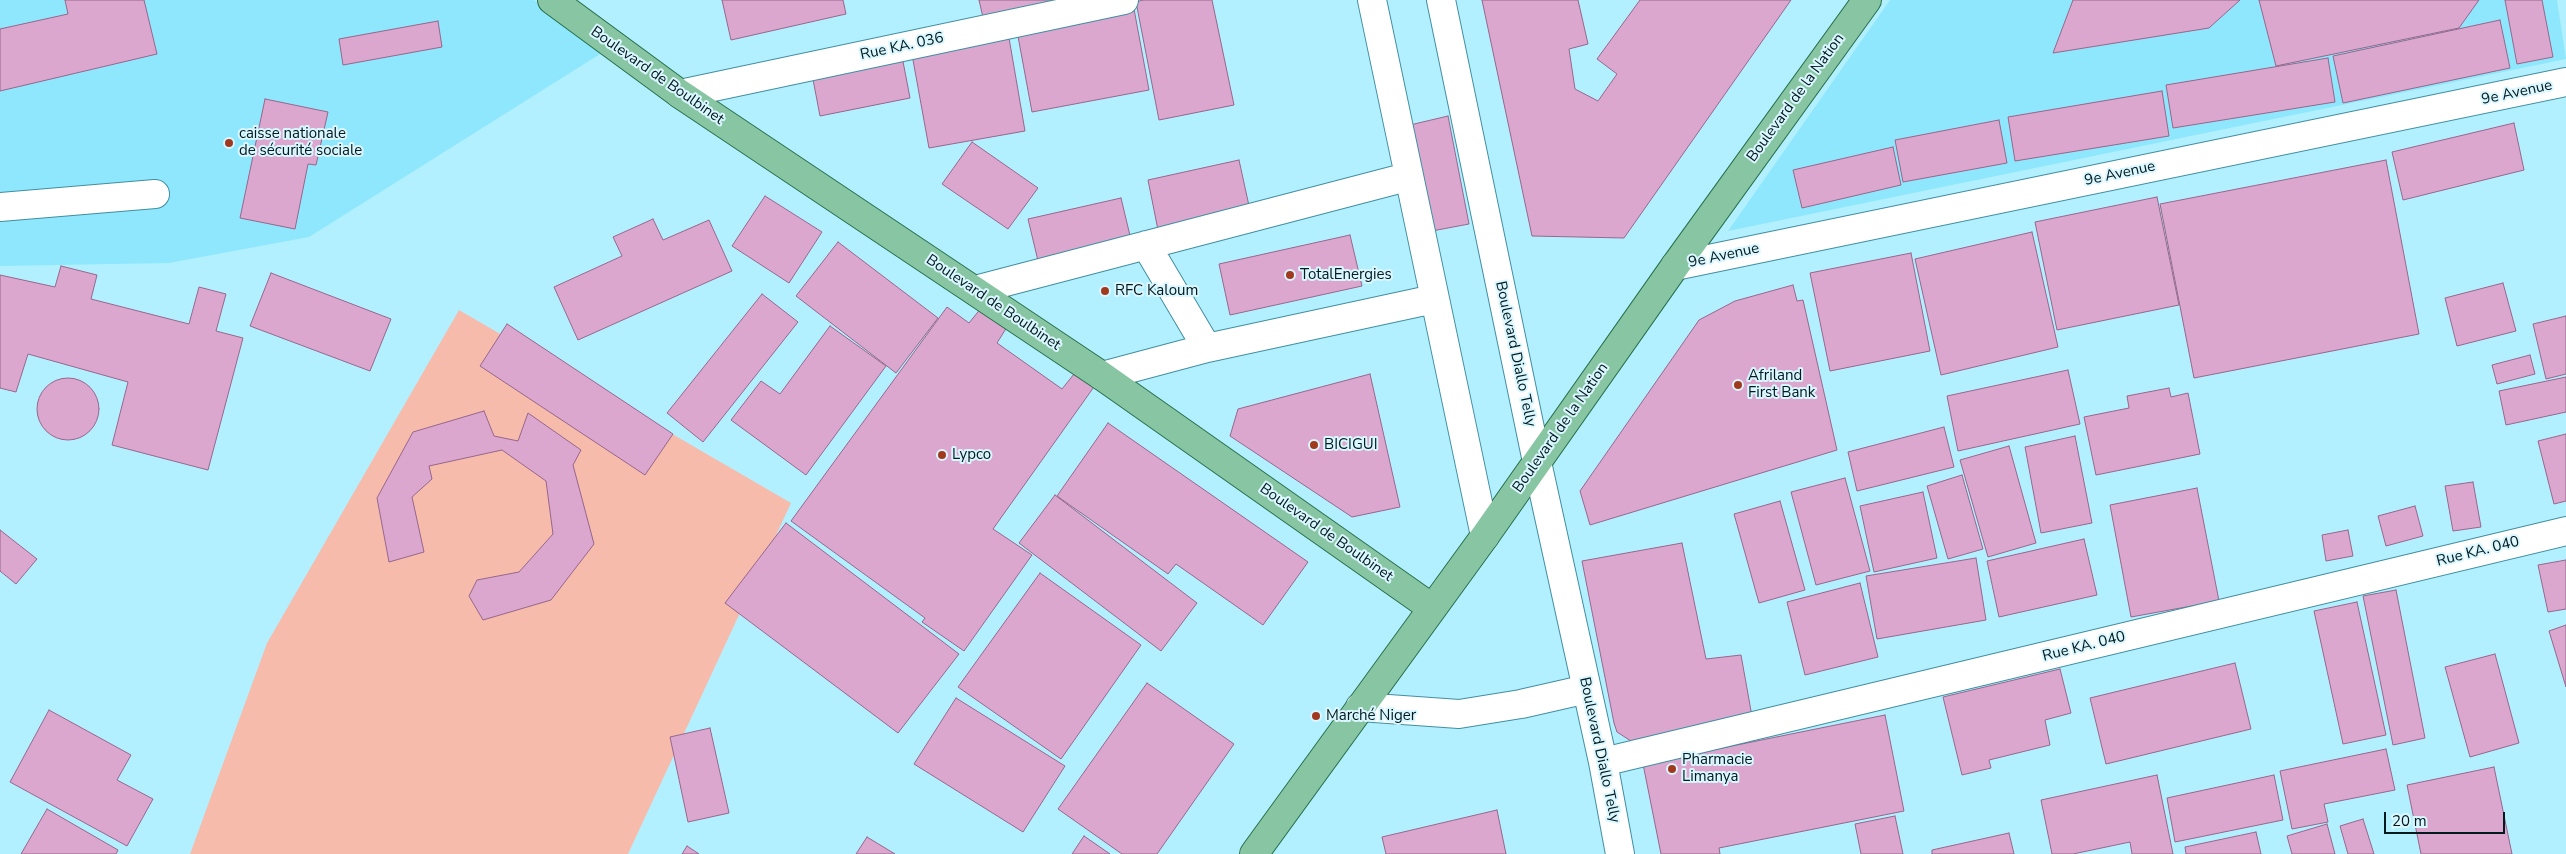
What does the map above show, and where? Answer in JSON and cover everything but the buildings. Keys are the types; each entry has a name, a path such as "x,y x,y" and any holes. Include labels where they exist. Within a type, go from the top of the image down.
{"main road":[{"name":"Boulevard de Boulbinet","path":"552,0 680,94 1102,376 1432,608"},
{"name":"Boulevard de la Nation","path":"1254,854 1485,536 1675,266 1867,0"}],"street":[{"name":"Rue KA. 036","path":"680,94 1124,0"},
{"path":"1372,0 1407,177 1485,536"},
{"name":"Boulevard Diallo Telly","path":"1441,0 1537,462 1603,762 1620,854"},
{"name":"9e Avenue","path":"1675,266 2566,82"},
{"path":"975,290 1407,177"},
{"path":"0,206 155,194"},
{"path":"1146,245 1207,348"},
{"path":"1102,376 1207,348 1434,299"},
{"name":"Rue KA. 040","path":"1603,762 2566,531"},
{"path":"1360,707 1459,714 1521,704 1587,689"}],"shaded area":[{"name":"caisse nationale de sécurité sociale","path":"0,0 534,0 608,49 309,237 169,263 0,266"},
{"path":"1890,0 2557,0 2566,59 1728,231"},
{"path":"459,310 791,503 628,854 190,854 267,643"}],"place":[{"name":"caisse nationale de sécurité sociale","path":"229,143"},
{"name":"TotalEnergies","path":"1290,275"},
{"name":"RFC Kaloum","path":"1105,291"},
{"name":"Afriland First Bank","path":"1738,385"},
{"name":"BICIGUI","path":"1314,445"},
{"name":"Lypco","path":"942,455"},
{"name":"Marché Niger","path":"1316,716"},
{"name":"Pharmacie Limanya","path":"1672,769"}]}
